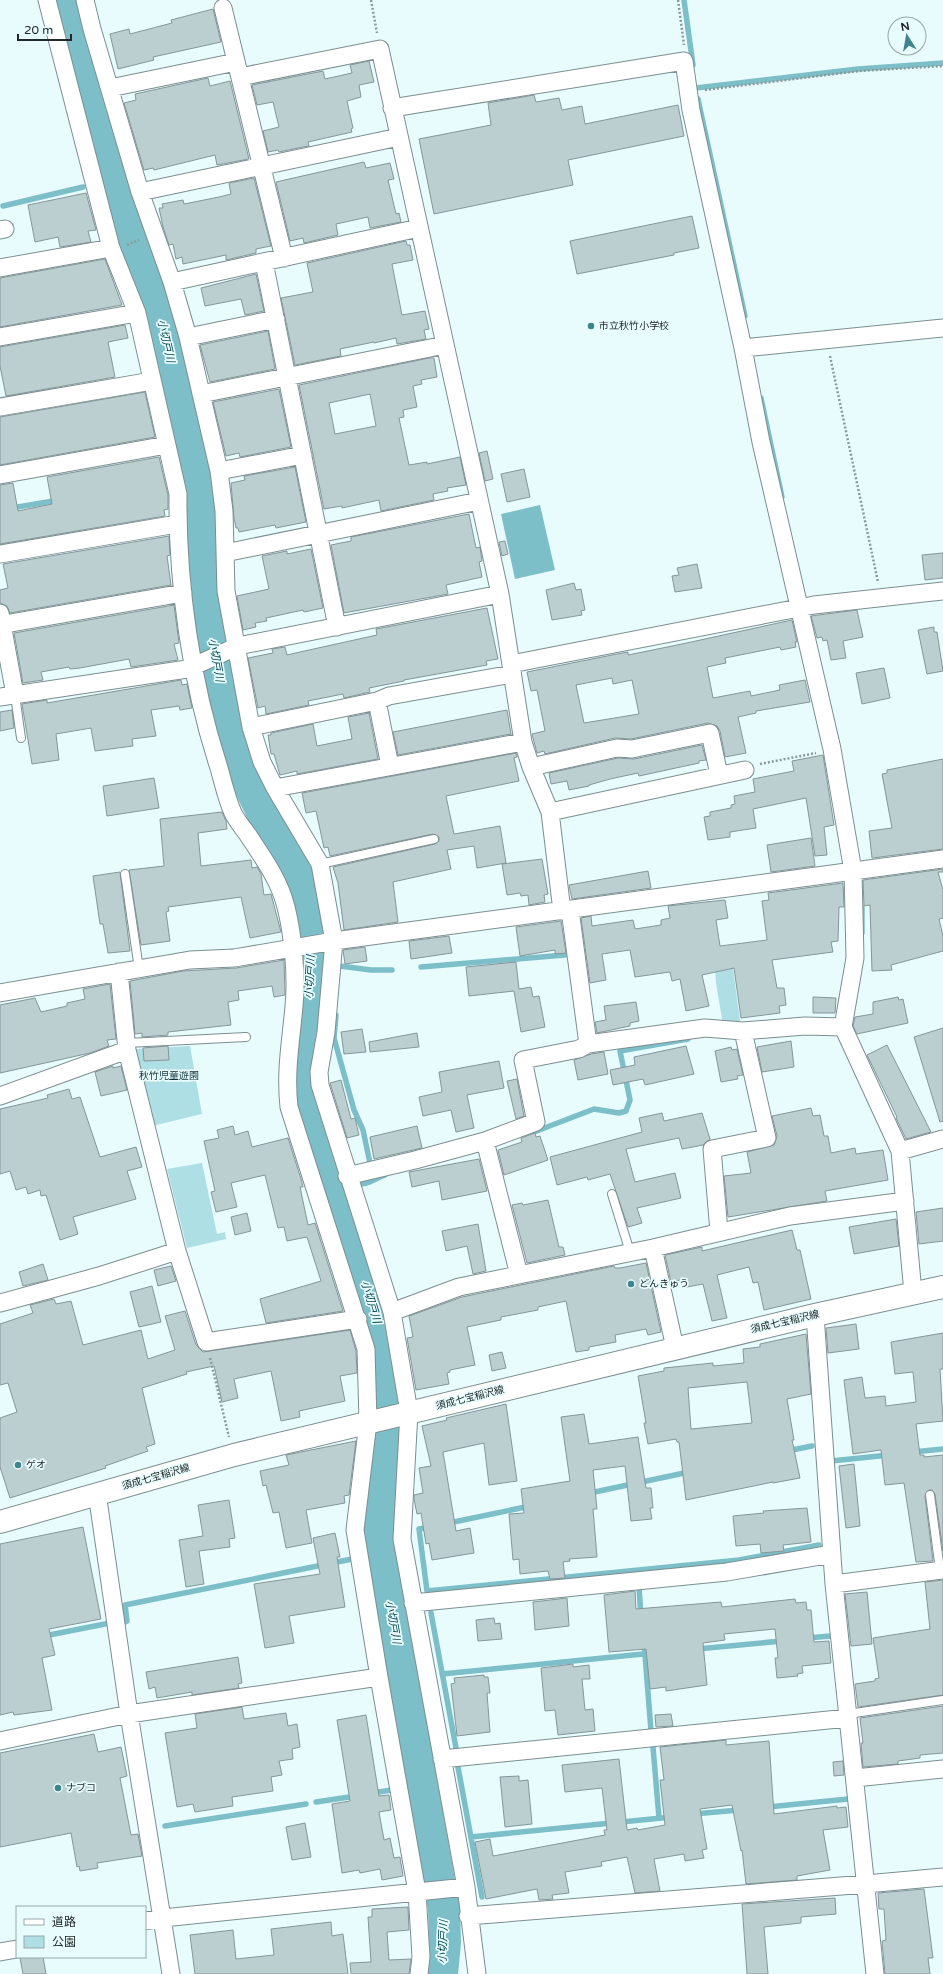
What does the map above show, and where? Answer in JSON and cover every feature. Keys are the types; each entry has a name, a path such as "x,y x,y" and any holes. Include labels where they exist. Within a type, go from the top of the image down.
{"main road":[{"name":"須成七宝稲沢線","path":"0,1522 234,1455 370,1421 815,1315 943,1287"}],"street":[{"path":"47,0 116,248 137,313 178,494 178,524 183,593 207,728 233,813 273,872 281,889 287,909 294,948 294,1004 287,1062 289,1107 358,1319 366,1349 370,1421 355,1530 379,1677 419,1892 421,1956 419,1974"},
{"path":"85,0 92,29 140,192 172,282 188,337 219,471 224,511 226,591 234,648 251,727 262,762 275,788 320,864 331,941 326,1032 319,1072 320,1085 392,1312 404,1413 402,1539 442,1759 477,1974"},
{"path":"223,8 284,258"},
{"path":"110,88 380,49 500,594 523,742 531,767 550,812 588,1044"},
{"path":"392,108 684,61 689,92 743,348 761,442 832,749 853,871 855,958 843,1027 900,1151 913,1293"},
{"path":"140,192 399,137"},
{"path":"172,282 419,228"},
{"path":"0,268 116,248"},
{"path":"264,262 337,626"},
{"path":"0,337 137,313"},
{"path":"188,337 276,319"},
{"path":"743,348 943,328"},
{"path":"201,394 445,345"},
{"path":"0,407 152,381"},
{"path":"0,475 167,445"},
{"path":"219,471 303,455"},
{"path":"225,553 479,501"},
{"path":"0,554 178,524"},
{"path":"251,727 377,701 389,696 511,669 799,608 943,591"},
{"path":"183,593 1,621 7,696 196,666 234,648 500,594"},
{"path":"377,701 390,766"},
{"path":"531,767 617,748 632,749 710,733 719,776"},
{"path":"275,788 523,742"},
{"path":"550,812 745,770"},
{"path":"0,992 190,960 234,958 331,941 943,859"},
{"path":"119,972 127,1046 177,1251 206,1342 358,1319"},
{"path":"348,1176 416,1160 485,1141 536,1122 523,1060 579,1049 588,1044 705,1028 743,1031 805,1026 843,1027"},
{"path":"720,1232 712,1149 767,1138 743,1031"},
{"path":"0,1096 127,1046"},
{"path":"900,1151 943,1139"},
{"path":"485,1141 518,1275"},
{"path":"392,1312 459,1287 653,1248 790,1216 905,1201"},
{"path":"653,1248 675,1348"},
{"path":"0,1303 99,1276 177,1251"},
{"path":"815,1315 834,1584 875,1974"},
{"path":"97,1493 129,1714 171,1974"},
{"path":"413,1603 727,1572 832,1554"},
{"path":"834,1584 942,1570"},
{"path":"0,1741 129,1714 379,1677"},
{"path":"442,1759 848,1716"},
{"path":"855,1778 943,1769"},
{"path":"468,1916 866,1884 943,1876"},
{"path":"146,1921 462,1888"},
{"path":"0,1952 16,1949"}],"lane":[{"path":"7,696 21,738"},
{"path":"320,864 434,839"},
{"path":"125,874 139,969"},
{"path":"127,1046 246,1037"},
{"path":"612,1194 630,1252"},
{"path":"930,1495 942,1570"},
{"path":"848,1716 943,1700"}],"path":[{"path":"371,0 380,49"},
{"path":"678,0 686,58 684,61"},
{"path":"689,92 859,71 943,66"},
{"path":"116,248 142,239"},
{"path":"826,340 881,598"},
{"path":"745,770 752,766 832,749"},
{"path":"206,1342 234,1455"}],"green space":[{"path":"730,947 741,1028 723,1025 716,983 714,951"},
{"name":"秋竹児童遊園","path":"190,1046 202,1114 152,1126 136,1049"},
{"path":"202,1163 217,1234 225,1232 226,1239 187,1248 167,1169"}],"shaded area":[{"path":"540,505 555,570 515,579 501,514"}],"building":[{"path":"213,9 221,42 153,57 154,60 118,69 110,34 129,29 130,34 172,23 171,20"},
{"path":"369,61 374,82 359,85 361,97 347,101 353,128 351,129 352,132 308,142 309,146 279,152 278,150 268,152 263,131 279,127 273,102 257,105 252,85 323,71 325,79 352,73 350,65"},
{"path":"208,78 210,86 230,81 249,159 217,165 215,155 154,170 153,168 144,170 124,103 136,100 135,94"},
{"path":"534,95 536,102 559,98 562,110 582,106 585,124 678,105 684,136 568,160 573,185 434,214 419,139 491,125 488,103"},
{"path":"364,162 366,168 390,163 394,179 388,180 396,214 399,213 401,222 370,228 368,217 336,224 338,235 304,243 303,238 290,241 276,182"},
{"path":"254,178 271,246 256,249 256,253 226,260 226,255 183,264 182,257 176,259 173,244 169,245 163,227 159,208 163,208 162,204 183,200 184,204 231,194 229,183"},
{"path":"86,193 96,230 88,231 91,242 60,247 58,237 35,242 28,205"},
{"path":"692,216 699,248 674,253 674,255 577,274 570,241"},
{"path":"406,241 407,245 410,245 413,260 392,264 402,315 425,311 429,329 424,330 426,339 397,344 396,338 374,342 340,349 341,356 295,365 281,298 313,292 307,263"},
{"path":"105,259 122,305 0,327 0,278"},
{"path":"256,274 264,311 245,315 241,299 205,306 201,288"},
{"path":"125,325 128,338 108,342 115,377 6,396 0,366 0,347"},
{"path":"268,331 275,369 210,382 200,345"},
{"path":"434,358 437,377 421,380 422,384 413,386 417,407 403,410 404,417 399,418 409,465 427,462 427,464 460,457 466,485 447,488 448,491 433,494 434,500 381,511 379,500 342,508 342,506 324,509 299,385","holes":["370,394 376,426 335,434 329,403"]},
{"path":"279,389 291,447 240,457 239,453 226,456 213,402"},
{"path":"145,392 155,437 0,465 0,417"},
{"path":"487,451 493,479 485,481 479,453"},
{"path":"159,457 168,495 168,509 164,510 165,516 0,544 0,485 13,483 18,511 52,504 47,477"},
{"path":"295,467 306,522 276,528 275,525 239,532 238,528 236,528 234,518 231,483 245,480 244,476"},
{"path":"524,469 530,497 507,502 501,474"},
{"path":"469,514 476,548 480,547 482,561 479,562 482,577 446,585 448,594 344,613 331,545 351,541 351,537"},
{"path":"169,536 170,555 167,556 171,585 10,613 7,606 0,603 0,590 8,588 3,564"},
{"path":"505,541 508,554 502,556 499,542"},
{"path":"311,549 323,608 304,612 303,610 266,618 267,621 255,623 256,627 243,630 237,596 269,589 262,556 287,551 287,554"},
{"path":"943,553 943,578 925,580 922,555"},
{"path":"697,564 702,588 675,592 672,576 679,575 677,568"},
{"path":"574,583 576,590 581,589 585,610 581,611 582,615 552,620 546,590"},
{"path":"174,605 179,643 174,644 178,660 131,667 129,659 80,668 70,669 69,667 41,672 43,680 23,683 14,633"},
{"path":"487,608 498,659 486,661 487,665 369,688 370,692 344,698 343,694 308,701 309,705 266,714 265,706 258,708 248,658 273,653 272,649 285,647 287,655 377,635 376,629"},
{"path":"857,610 863,637 843,641 846,658 831,660 827,640 823,641 822,637 817,638 811,616"},
{"path":"792,620 797,642 795,642 796,647 781,650 780,647 725,658 726,663 707,667 713,698 750,691 751,696 780,690 779,685 805,680 810,702 756,711 756,713 738,717 746,753 725,757 720,731 717,726 708,723 631,739 615,738 545,754 544,751 537,753 532,734 545,731 537,690 531,691 527,672 628,652 628,655","holes":["612,678 613,684 632,680 639,714 584,723 576,685"]},
{"path":"934,627 934,632 937,632 943,671 927,674 918,630"},
{"path":"884,668 890,698 862,704 856,673"},
{"path":"181,680 182,685 187,684 192,708 180,710 179,706 151,710 156,736 132,739 133,746 95,751 91,728 56,734 59,760 32,764 22,704 47,700 47,703"},
{"path":"12,710 14,728 0,731 0,712"},
{"path":"507,710 511,734 398,755 393,732"},
{"path":"369,713 378,759 297,774 297,771 280,775 274,754 271,754 268,735 271,735 271,733 313,724 317,746 352,739 348,717"},
{"path":"702,745 706,760 699,761 699,763 639,776 638,773 569,790 567,781 551,784 549,773 618,758 634,759"},
{"path":"516,753 517,757 514,758 519,781 446,796 454,834 500,826 506,863 477,868 474,846 447,850 451,869 393,882 398,922 344,930 338,883 333,867 435,844 439,841 439,837 433,834 330,856 328,847 324,848 316,811 306,813 302,793"},
{"path":"823,755 834,825 824,827 827,855 815,856 806,798 753,809 756,828 730,832 730,837 708,840 704,817 710,816 710,812 731,808 731,805 735,804 734,796 755,792 753,779 794,771 792,761"},
{"path":"943,759 943,849 872,858 869,831 892,828 882,774 887,773 887,770"},
{"path":"154,778 159,808 107,816 103,786"},
{"path":"222,812 226,821 227,829 198,833 201,866 251,860 252,868 257,867 261,874 264,895 271,894 281,932 250,938 241,897 168,907 169,911 166,912 170,941 141,945 129,870 164,866 160,819"},
{"path":"811,838 815,866 771,872 767,845"},
{"path":"542,859 548,894 544,895 545,902 529,905 528,895 521,896 520,893 507,895 502,864"},
{"path":"943,869 943,872 938,872 943,890 943,918 939,919 943,936 943,951 891,965 892,970 872,971 870,905 864,906 863,880"},
{"path":"648,871 651,888 572,899 569,885"},
{"path":"120,872 130,951 108,953 103,924 100,924 93,876"},
{"path":"843,883 844,907 839,907 838,941 831,942 833,952 772,960 777,988 784,988 786,1005 779,1006 780,1013 741,1018 734,968 702,975 709,1006 686,1011 680,979 672,981 670,972 635,977 630,950 602,954 606,980 590,983 581,918 591,916 592,926 633,920 635,929 661,925 661,920 670,918 668,906 725,900 728,918 716,920 720,946 767,940 762,901 769,900 768,893"},
{"path":"561,921 566,953 555,954 555,950 520,956 516,927"},
{"path":"449,936 452,953 411,959 409,941"},
{"path":"365,947 367,961 345,964 343,950"},
{"path":"284,960 285,995 274,997 272,986 238,991 239,1000 228,1002 231,1025 168,1032 168,1035 142,1037 142,1033 135,1034 130,981 183,971 236,968"},
{"path":"516,962 519,989 531,987 533,997 539,996 545,1027 521,1032 514,991 469,996 466,967"},
{"path":"110,984 116,1039 107,1040 109,1046 90,1053 0,1073 0,1005 35,998 41,1012 67,1006 67,1003 85,999 83,989"},
{"path":"813,997 836,998 835,1013 813,1013"},
{"path":"898,997 899,1000 903,999 908,1023 857,1034 853,1026 855,1017 873,1014 873,1002"},
{"path":"636,1002 639,1021 630,1023 630,1026 597,1033 595,1022 606,1020 604,1006"},
{"path":"943,1028 943,1121 940,1122 914,1037"},
{"path":"362,1029 366,1052 344,1054 341,1032"},
{"path":"417,1033 419,1047 370,1052 369,1042"},
{"path":"791,1041 794,1067 762,1072 757,1047"},
{"path":"887,1045 931,1132 906,1139 867,1055"},
{"path":"168,1046 169,1060 144,1061 143,1048"},
{"path":"686,1046 694,1074 645,1085 643,1079 613,1085 610,1070 635,1065 634,1057"},
{"path":"731,1047 732,1050 737,1049 743,1075 737,1076 738,1079 721,1082 715,1051"},
{"path":"604,1052 608,1074 578,1080 574,1060 591,1054"},
{"path":"499,1061 504,1088 467,1095 474,1128 456,1132 451,1110 423,1116 419,1097 442,1092 439,1072"},
{"path":"113,1066 113,1068 121,1066 127,1090 101,1096 95,1072"},
{"path":"517,1079 524,1116 516,1119 507,1081"},
{"path":"341,1080 351,1119 355,1118 359,1135 347,1138 330,1083"},
{"path":"69,1089 72,1099 80,1097 100,1157 136,1147 142,1167 127,1171 136,1199 73,1217 78,1234 60,1240 46,1195 41,1196 40,1190 28,1194 26,1187 16,1190 10,1171 0,1174 0,1109 48,1098 47,1095"},
{"path":"811,1108 813,1116 820,1115 824,1136 828,1136 831,1153 855,1148 856,1154 883,1150 888,1180 825,1191 827,1201 728,1217 724,1176 751,1173 747,1152 774,1145 777,1136 772,1116"},
{"path":"662,1113 664,1121 702,1113 710,1139 703,1145 682,1149 679,1138 626,1149 635,1182 675,1173 681,1198 637,1208 642,1223 628,1227 610,1174 588,1180 587,1177 557,1185 550,1157 642,1132 639,1118"},
{"path":"233,1126 235,1135 248,1131 252,1147 288,1138 303,1187 300,1187 308,1225 315,1223 343,1311 266,1323 260,1299 321,1281 307,1237 287,1241 284,1227 278,1228 265,1175 231,1183 237,1207 216,1212 211,1192 215,1191 204,1141 219,1138 217,1130"},
{"path":"417,1126 422,1148 374,1159 370,1137"},
{"path":"535,1133 536,1137 540,1136 548,1160 504,1175 498,1150 522,1142 521,1138"},
{"path":"479,1159 487,1191 442,1200 439,1181 412,1187 409,1172"},
{"path":"548,1200 559,1247 563,1247 565,1255 527,1263 512,1205 522,1203 523,1205"},
{"path":"943,1208 943,1241 919,1244 916,1212"},
{"path":"247,1213 251,1231 235,1235 231,1217"},
{"path":"896,1219 899,1246 854,1254 849,1227"},
{"path":"478,1224 486,1271 473,1274 467,1246 446,1251 442,1231"},
{"path":"792,1230 797,1250 800,1250 811,1299 764,1310 758,1282 753,1283 749,1267 717,1275 727,1318 712,1321 703,1284 687,1287 685,1279 671,1282 665,1255 702,1247 702,1251"},
{"path":"646,1263 661,1332 648,1335 646,1329 615,1335 616,1342 589,1347 589,1350 576,1352 566,1301 538,1307 538,1310 501,1317 501,1320 467,1327 475,1365 450,1370 450,1372 447,1373 449,1384 416,1390 407,1338 413,1337 409,1316 462,1297 614,1266 615,1268 620,1268"},
{"path":"43,1264 48,1280 23,1286 19,1272"},
{"path":"171,1266 176,1281 158,1286 154,1270"},
{"path":"152,1286 161,1322 139,1327 130,1292"},
{"path":"54,1299 56,1304 71,1301 83,1345 141,1330 148,1359 175,1350 165,1316 185,1311 196,1345 203,1352 350,1330 356,1351 357,1373 340,1376 345,1401 299,1411 300,1417 281,1421 271,1371 234,1379 238,1398 222,1402 214,1366 186,1372 187,1374 142,1388 155,1444 146,1447 148,1451 105,1466 106,1468 10,1498 0,1467 0,1418 17,1412 8,1383 0,1385 0,1324 33,1313 30,1305"},
{"path":"856,1324 859,1349 828,1353 826,1328"},
{"path":"943,1333 943,1369 940,1369 943,1421 916,1424 920,1455 924,1455 924,1457 943,1455 943,1551 935,1494 932,1490 929,1490 925,1496 933,1561 916,1562 904,1483 885,1485 881,1450 853,1454 844,1380 862,1377 865,1398 885,1396 886,1406 916,1402 913,1372 895,1374 891,1342"},
{"path":"806,1334 811,1394 787,1399 794,1440 792,1440 800,1478 686,1500 679,1442 677,1442 676,1439 648,1444 638,1376 664,1371 664,1368 713,1363 713,1366 744,1363 743,1349 760,1347 760,1344","holes":["747,1382 752,1423 691,1429 688,1388"]},
{"path":"502,1352 506,1368 492,1371 489,1355"},
{"path":"506,1404 517,1481 489,1485 484,1443 443,1452 456,1531 470,1528 474,1553 432,1560 429,1543 426,1544 421,1513 417,1514 414,1499 414,1495 423,1493 419,1468 431,1466 422,1426 447,1420 446,1418"},
{"path":"584,1414 589,1444 638,1437 646,1488 651,1488 653,1508 650,1508 652,1519 631,1521 625,1466 593,1470 597,1509 593,1509 597,1557 569,1559 570,1561 563,1562 565,1578 550,1579 548,1571 520,1574 519,1559 513,1560 509,1514 524,1513 521,1489 570,1481 561,1417"},
{"path":"356,1441 349,1495 344,1496 345,1503 306,1510 312,1543 286,1548 279,1512 273,1513 266,1485 263,1486 260,1471 289,1465 286,1455"},
{"path":"854,1464 860,1526 846,1528 839,1466"},
{"path":"229,1500 235,1538 229,1539 230,1547 199,1551 204,1584 186,1587 179,1540 203,1536 198,1505"},
{"path":"807,1508 811,1542 783,1545 784,1551 761,1553 760,1544 736,1546 733,1516 764,1513 763,1511"},
{"path":"83,1527 101,1619 49,1629 55,1655 42,1658 52,1710 14,1715 13,1712 0,1715 0,1544"},
{"path":"335,1533 340,1557 337,1557 345,1607 289,1616 294,1643 265,1648 254,1584 320,1574 313,1538"},
{"path":"943,1580 943,1695 858,1707 855,1684 875,1681 875,1679 879,1678 873,1638 930,1629 925,1582"},
{"path":"635,1591 636,1609 721,1602 722,1607 795,1599 796,1603 806,1602 807,1610 811,1610 814,1642 829,1641 831,1663 802,1666 803,1673 797,1674 798,1676 777,1678 775,1658 778,1658 775,1629 724,1634 725,1640 703,1643 707,1685 666,1691 666,1687 650,1689 646,1649 609,1652 604,1595"},
{"path":"867,1592 872,1644 851,1646 845,1594"},
{"path":"567,1598 569,1626 535,1630 533,1602"},
{"path":"494,1618 495,1624 500,1623 502,1639 478,1641 476,1620"},
{"path":"238,1657 242,1683 238,1684 239,1688 192,1695 192,1692 157,1698 155,1687 149,1689 146,1672"},
{"path":"573,1664 573,1667 589,1665 590,1679 582,1679 585,1710 593,1709 595,1731 558,1735 555,1710 545,1711 541,1668"},
{"path":"484,1675 484,1677 488,1677 490,1693 487,1693 490,1732 457,1736 451,1684 455,1683 454,1678"},
{"path":"943,1706 943,1753 920,1755 920,1758 898,1761 898,1764 863,1767 861,1743 863,1743 860,1718"},
{"path":"242,1707 244,1719 286,1713 288,1726 297,1724 300,1747 292,1749 293,1759 279,1761 282,1775 271,1777 273,1791 232,1797 233,1806 195,1812 193,1804 177,1807 165,1733 197,1728 195,1714"},
{"path":"671,1714 673,1726 656,1727 655,1715"},
{"path":"366,1715 379,1796 389,1795 391,1810 379,1812 384,1840 390,1838 394,1858 400,1857 403,1876 382,1880 380,1869 360,1873 359,1870 342,1873 332,1804 350,1801 337,1720"},
{"path":"94,1734 98,1752 121,1747 127,1776 120,1778 131,1835 138,1834 142,1856 97,1863 98,1868 80,1871 79,1866 77,1867 71,1833 0,1847 0,1753"},
{"path":"726,1740 726,1745 769,1741 774,1814 837,1806 837,1808 846,1807 848,1827 823,1830 830,1870 797,1876 797,1880 746,1884 742,1850 741,1851 732,1805 700,1809 707,1849 702,1850 704,1858 685,1861 684,1854 654,1859 660,1891 635,1893 627,1857 601,1862 602,1866 565,1872 569,1893 552,1895 553,1899 539,1900 537,1889 486,1899 475,1842 490,1839 493,1856 605,1835 604,1830 607,1830 602,1788 565,1792 562,1765 619,1759 627,1830 637,1828 638,1830 665,1825 660,1780 664,1780 660,1747"},
{"path":"843,1761 844,1775 834,1776 833,1762"},
{"path":"519,1776 519,1781 528,1780 532,1824 505,1827 500,1777"},
{"path":"305,1823 311,1857 292,1860 286,1827"},
{"path":"924,1889 933,1958 928,1958 930,1974 885,1974 882,1941 886,1940 884,1909 879,1909 878,1893"},
{"path":"835,1898 836,1914 801,1917 801,1923 764,1927 768,1974 747,1974 742,1904"},
{"path":"408,1907 409,1930 387,1932 389,1960 411,1959 409,1974 351,1974 350,1963 371,1962 368,1917 372,1917 372,1909"},
{"path":"331,1922 332,1936 343,1934 348,1974 195,1974 190,1935 233,1930 236,1959 274,1955 271,1929"},
{"path":"20,1958 43,1958 46,1974 23,1974"}],"waterway":[{"name":"小切戸川","path":"63,0 118,195 159,311 201,490 203,588 209,632 221,677 227,722 244,775 263,814 292,862 305,896 312,959 303,1067 306,1105 377,1318 386,1372 385,1444 379,1503 379,1544 444,1909 445,1942 442,1974"},
{"path":"684,0 693,65"},
{"path":"696,88 858,69 943,63"},
{"path":"698,99 745,316"},
{"path":"3,206 83,187"},
{"path":"761,398 782,497"},
{"path":"0,510 59,500"},
{"path":"862,908 862,933"},
{"path":"421,967 565,955"},
{"path":"340,966 371,970 392,970"},
{"path":"336,1015 334,1038 354,1110 363,1130 371,1168"},
{"path":"534,1132 594,1109 619,1113 626,1111 630,1100 620,1051 688,1039"},
{"path":"354,1183 366,1183 385,1175"},
{"path":"333,1188 345,1185"},
{"path":"787,1451 812,1446"},
{"path":"913,1452 943,1449"},
{"path":"831,1461 889,1455"},
{"path":"590,1493 689,1472"},
{"path":"449,1523 530,1506"},
{"path":"431,1527 419,1529 427,1591 739,1560 819,1545"},
{"path":"125,1622 127,1621 125,1605 352,1559"},
{"path":"639,1588 641,1616"},
{"path":"431,1613 456,1748"},
{"path":"44,1636 110,1623"},
{"path":"807,1638 831,1636"},
{"path":"697,1649 782,1641"},
{"path":"644,1642 651,1731"},
{"path":"442,1674 653,1653"},
{"path":"653,1747 659,1818"},
{"path":"458,1767 482,1897"},
{"path":"413,1787 422,1785"},
{"path":"372,1793 392,1790"},
{"path":"316,1802 356,1796"},
{"path":"768,1807 848,1799"},
{"path":"165,1826 306,1804"},
{"path":"694,1814 739,1810"},
{"path":"471,1837 672,1817"}],"place":[{"name":"市立秋竹小学校","path":"591,326"},
{"name":"どんきゅう","path":"631,1284"},
{"name":"ゲオ","path":"18,1465"},
{"name":"ナブコ","path":"58,1788"}]}
